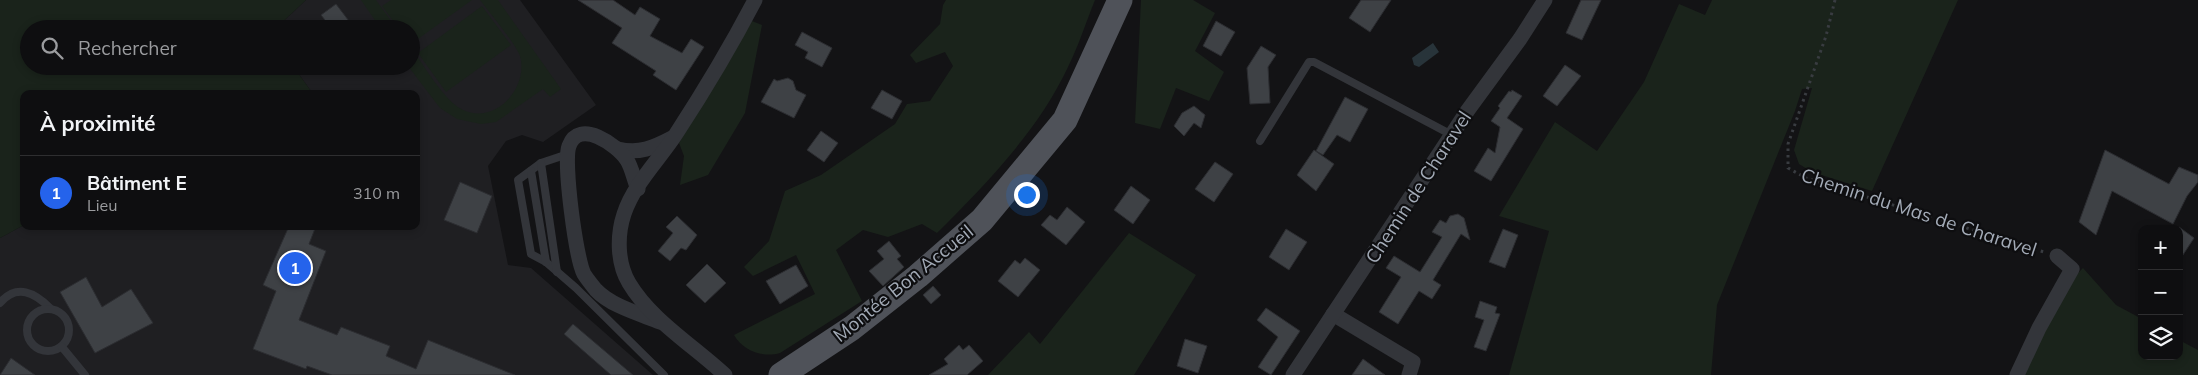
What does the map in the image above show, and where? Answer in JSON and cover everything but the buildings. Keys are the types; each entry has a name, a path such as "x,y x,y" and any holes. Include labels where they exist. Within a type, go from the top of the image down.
{"main road":[{"name":"Montée Bon Accueil","path":"782,375 852,328 918,276 982,220 1065,120 1120,0"}],"street":[{"path":"725,375 666,325 630,284 620,259 619,244 628,204 675,136 725,55 755,0"},
{"name":"Chemin de Charavel","path":"1293,375 1452,135 1545,0"},
{"path":"666,325 618,305 596,291 584,273 573,233 568,154 572,140 586,134 600,138 618,149 630,152 647,150 675,136"},
{"path":"618,149 628,162 638,189"},
{"name":"Chemin du Mas de Charavel","path":"2017,375 2039,328 2072,269 2057,256"},
{"path":"1334,314 1413,362 1409,375"}],"lane":[{"path":"1260,141 1309,62 1314,62 1452,135"},
{"path":"568,154 541,163 518,180 531,254 546,262 557,272 664,375"},
{"path":"541,163 557,272"},
{"path":"531,171 546,262"},
{"path":"0,303 7,295 21,290 38,296 50,308 63,314 70,327 67,341 62,347 49,352 36,348 28,337 28,323 31,317 43,309 50,308"},
{"path":"62,347 85,375"}],"path":[{"name":"Chemin du Mas de Charavel","path":"1835,0 1826,36 1788,144 1788,168 1806,178 2057,256"}],"shaded area":[{"path":"0,0 306,0 285,20 20,20 20,75 299,75 310,90 20,90 20,227 0,238"},
{"path":"306,0 520,0 596,105 543,142 522,135 506,141 488,166 508,265 531,268 653,375 0,375 0,238 20,227 20,230 420,230 420,90 310,90 299,75 420,75 420,20 285,20"},
{"path":"361,0 376,0 390,20 375,20"},
{"path":"391,0 472,0 420,38 420,20 392,20 382,6"},
{"path":"480,0 498,0 561,89 550,97 543,89 496,122 481,124 457,119 440,108 415,75 420,75 420,61 442,91 463,110 475,113 487,112 497,108 507,101 514,91 519,80 521,68 518,51"},
{"path":"946,0 1095,0 1072,59 1042,113 1010,156 937,233 922,224 888,237 863,230 836,250 862,301 780,353 767,355 748,349 734,335 815,294 796,255 753,276 744,267 769,241 785,191 821,175 895,124 907,104 930,101 953,66 945,52 916,63 910,55 940,24 943,5"},
{"path":"1141,0 1193,0 1215,13 1195,51 1224,72 1209,101 1176,88 1160,129 1135,123"},
{"path":"1712,0 1958,0 1872,191 1812,172 1799,164 1794,150 1812,88 1802,89 1795,111 1717,305 1711,375 1509,375 1549,231 1499,216 1555,122 1597,151 1644,82 1679,4 1705,15"},
{"path":"482,6 511,45 446,92 420,56 420,52"},
{"path":"752,21 762,25 745,113 708,175 680,185 684,156 679,143"},
{"path":"1433,43 1439,52 1419,67 1414,65 1412,58"},
{"path":"1129,233 1196,275 1134,375 988,375 1029,332 1040,344"},
{"path":"2083,268 2116,305 2138,317 2138,360 2183,360 2183,342 2198,350 2198,375 2022,375 2070,281"}],"place":[{"name":"Bâtiment E","path":"295,268"}]}
